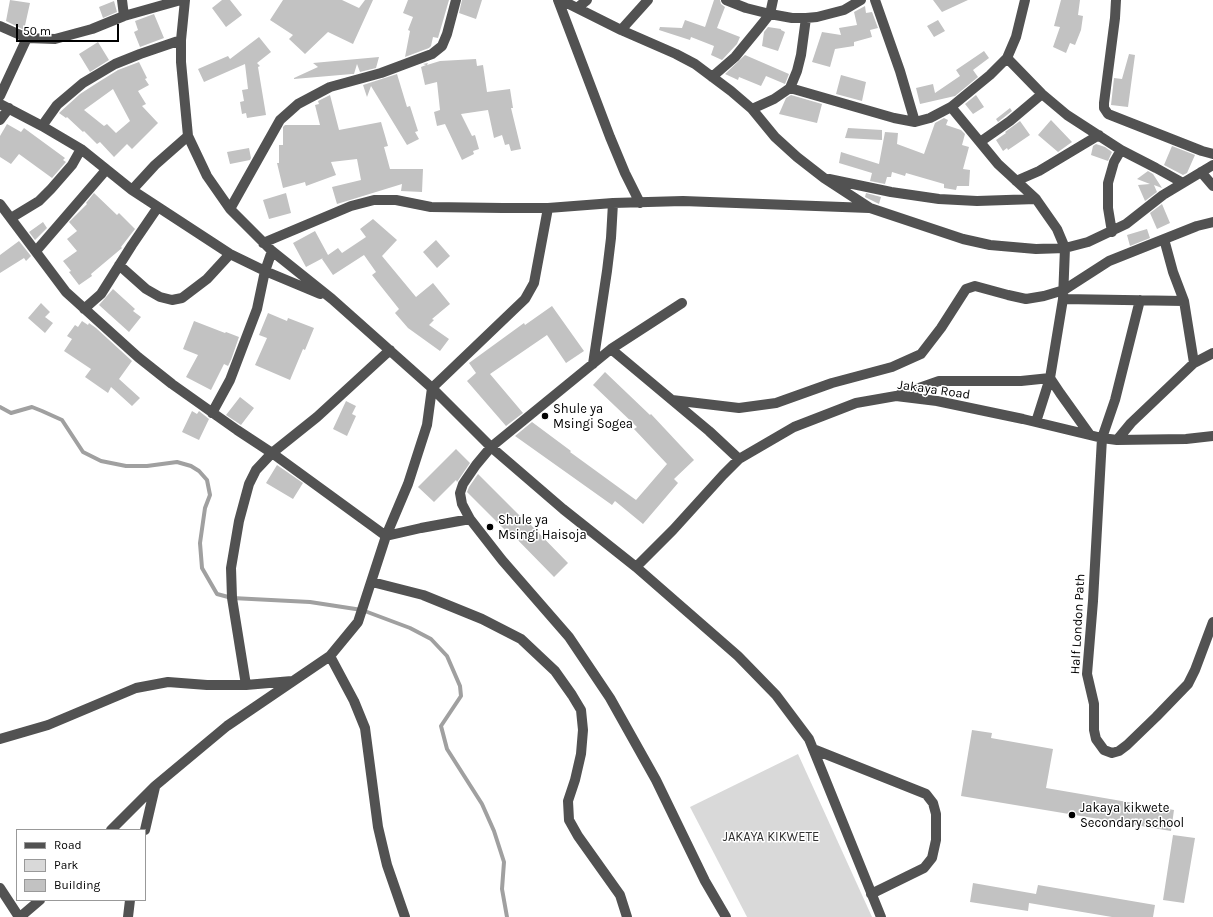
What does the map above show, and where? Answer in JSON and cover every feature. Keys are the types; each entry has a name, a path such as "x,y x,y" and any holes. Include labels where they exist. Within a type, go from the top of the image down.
{"street":[{"path":"122,0 124,16"},
{"path":"0,26 27,38 55,39 92,29 124,16 181,0"},
{"path":"186,0 181,40 181,62 188,136 207,176 230,209 272,251 332,299 432,388 490,447 563,509 636,567 738,656 776,695 810,739 881,917"},
{"path":"230,209 280,120 298,104 330,87 381,73 432,54 442,46 447,34 456,0"},
{"path":"560,0 695,64 731,91 752,110 775,137 797,157 824,178 870,208 946,234 990,245 1036,249 1065,248 1088,242 1112,232 1183,183 1213,165"},
{"path":"560,0 610,137 625,173 640,203"},
{"path":"577,8 587,0"},
{"path":"726,0 746,8 792,18 817,17 844,10 861,0"},
{"path":"712,77 745,46 770,14 773,0"},
{"path":"875,0 900,71 915,122"},
{"path":"790,88 874,113 915,122 930,118 950,107 990,75 1007,58 1016,37 1024,0"},
{"path":"1116,0 1104,108 1108,114 1114,117 1213,154"},
{"path":"621,30 645,1"},
{"path":"752,110 774,99 790,88 797,71 801,55 806,18"},
{"path":"0,96 27,38"},
{"path":"42,126 57,105 83,83 115,64 181,40"},
{"path":"1007,58 1042,94 1068,115 1121,150 1183,183"},
{"path":"980,142 1010,121 1042,94"},
{"path":"0,120 4,106 42,126 81,149 132,190 230,254 265,271 332,299"},
{"path":"950,107 998,164 1036,199 1056,229 1065,248 1063,294 1050,378 1036,422"},
{"path":"1016,181 1039,171 1099,135"},
{"path":"132,190 155,165 188,136"},
{"path":"11,218 39,201 72,165 81,149"},
{"path":"1112,232 1108,208 1108,183 1114,162 1121,150"},
{"path":"36,251 106,170"},
{"path":"1201,172 1213,186"},
{"path":"824,178 891,192 939,198 977,201 1036,199"},
{"path":"263,243 351,206 374,200 396,200 431,207 548,208 613,203 683,201 870,208"},
{"path":"593,364 608,258 613,203"},
{"path":"0,204 66,292 127,348 172,384 272,453 386,536 470,519"},
{"path":"84,309 101,294 132,245 158,208"},
{"path":"112,829 155,786 227,726 330,656 358,622 386,536 408,484 427,425 432,388 525,299 534,283 548,208"},
{"path":"1063,294 1109,261 1197,226 1213,222"},
{"path":"1164,239 1173,272 1184,301 1194,363"},
{"path":"212,413 230,380 257,309 265,271 272,251"},
{"path":"119,266 146,289 172,300 182,298 207,279 230,254"},
{"path":"672,400 739,408 776,403 832,383 892,367 921,354 941,328 966,289 975,286 1026,299 1063,294 1140,300 1184,301"},
{"name":"Half London Path","path":"1140,300 1115,400 1102,438 1093,601 1087,674 1094,704 1094,730 1096,739 1104,750 1112,753 1119,751 1127,745 1188,684 1195,670 1213,622"},
{"path":"682,303 611,349 490,447 471,471 463,484 460,493 462,504 470,519 502,560 568,637 610,698 656,780 705,881 726,917"},
{"path":"611,349 739,459"},
{"path":"246,685 232,598 230,568 239,521 249,484 256,470 272,453 317,417 390,350"},
{"path":"1118,440 1131,423 1194,363 1213,352"},
{"path":"896,396 939,381 1021,381 1050,378"},
{"path":"1050,378 1090,435"},
{"name":"Jakaya Road","path":"636,567 673,530 739,459 794,427 856,403 896,396 937,401 1102,438 1118,440 1186,439 1213,436"},
{"path":"372,582 423,595 482,619 521,639 555,671 572,695 580,710 583,730 578,767 568,801 570,820 578,836 620,895 627,917"},
{"path":"330,656 354,701 365,728 378,827 387,865 404,917"},
{"path":"0,739 48,725 136,688 168,682 207,685 246,685 293,681"},
{"path":"813,749 926,794 934,803 936,814 936,840 932,858 924,868 871,894"},
{"path":"145,829 155,786"},
{"path":"0,888 19,917 39,901"},
{"path":"128,917 130,901"}],"green space":[{"name":"JAKAYA KIKWETE","path":"798,754 872,917 747,917 690,807"}],"building":[{"path":"10,0 30,3 24,30 6,21"},
{"path":"222,0 230,0 242,15 226,27 212,8"},
{"path":"283,0 342,0 359,8 365,0 373,0 353,44 328,32 305,54 289,39 293,35 270,20"},
{"path":"408,0 449,0 438,38 433,37 429,48 405,57 410,31 408,30 413,17 403,13"},
{"path":"462,0 482,0 476,19 459,13"},
{"path":"714,0 720,0 721,4 725,7 717,28 740,37 737,44 722,60 711,55 714,46 691,37 690,40 659,30 660,27 682,28 685,20 705,27"},
{"path":"933,0 968,0 942,12"},
{"path":"1061,0 1080,0 1078,15 1083,16 1081,30 1075,45 1070,43 1066,53 1053,47 1060,27 1054,26"},
{"path":"114,1 117,12 103,18 99,7"},
{"path":"865,6 866,13 872,12 878,28 870,30 872,37 854,42 854,46 835,49 830,67 812,62 822,32 841,35 839,28 857,25 854,12"},
{"path":"154,14 164,38 140,47 134,32 138,30 135,21"},
{"path":"938,20 945,31 934,37 927,26"},
{"path":"768,27 781,29 785,32 778,51 762,46 764,32"},
{"path":"259,37 271,52 257,63 260,66 258,67 266,115 247,118 246,113 242,114 240,102 244,101 242,90 248,89 245,64 204,82 198,69 228,56 230,59"},
{"path":"98,42 109,60 90,72 79,54"},
{"path":"984,51 989,58 973,70 978,77 955,96 920,104 916,88 933,84 935,93 960,76 956,70"},
{"path":"1129,54 1135,55 1128,107 1111,105 1114,78 1122,79"},
{"path":"745,55 789,74 785,84 766,76 761,86 739,77 738,80 725,74"},
{"path":"379,57 376,68 360,72 357,64 354,74 294,79 318,67 313,63"},
{"path":"476,59 477,66 483,65 487,92 510,89 513,108 511,108 521,149 511,151 509,144 505,145 502,135 494,138 488,110 461,114 472,136 475,135 479,149 473,151 474,154 462,160 445,124 437,126 434,112 440,110 437,82 425,85 421,67 426,65 423,64 428,63 427,65 440,61"},
{"path":"139,62 147,78 145,79 149,85 138,91 146,104 142,106 158,123 132,149 127,144 114,157 100,142 97,144 67,117 66,118 59,113 80,94 118,70","holes":["113,89 130,121 116,133 107,124 104,126 84,110"]},
{"path":"397,74 407,107 410,106 418,131 415,132 419,139 407,145 371,86 367,97 363,85"},
{"path":"841,75 866,82 862,101 836,94"},
{"path":"330,95 339,130 381,122 388,146 384,147 390,169 423,169 422,192 401,191 402,184 337,204 332,187 361,180 357,159 331,162 336,175 306,186 305,182 283,188 277,163 279,163 279,145 283,145 283,127 285,125 320,125 315,105 319,104 318,101"},
{"path":"791,95 822,104 817,123 779,114 786,98"},
{"path":"976,95 984,107 973,114 965,104"},
{"path":"1010,108 1012,111 998,122 996,119"},
{"path":"944,118 948,120 946,125 961,130 965,134 962,145 969,147 963,169 970,170 969,186 957,186 956,190 944,188 944,184 906,173 905,176 892,172 891,177 887,177 885,184 870,181 872,173 839,163 841,152 879,164 885,132 898,133 897,144 924,154 935,123"},
{"path":"1051,120 1072,142 1058,152 1038,135"},
{"path":"1020,121 1030,135 1008,150 1007,148 1003,151 996,140"},
{"path":"7,124 21,132 24,128 65,158 63,160 66,162 52,178 19,154 11,164 0,157 0,136"},
{"path":"848,128 882,130 882,140 845,138"},
{"path":"1096,144 1105,147 1112,152 1108,161 1091,155 1093,146"},
{"path":"1172,146 1195,155 1187,173 1183,175 1164,165"},
{"path":"249,148 250,160 230,164 227,152"},
{"path":"1148,171 1153,174 1162,188 1154,185 1157,192 1145,201 1138,185 1150,184 1137,179"},
{"path":"94,193 117,215 119,213 135,229 121,247 122,248 91,274 92,276 79,285 63,261 77,251 67,239 77,231 69,222 87,204 86,203"},
{"path":"286,193 291,213 269,219 263,200"},
{"path":"866,193 881,197 879,204 865,197"},
{"path":"1162,204 1170,223 1157,229 1150,213"},
{"path":"373,219 397,240 382,256 416,297 433,283 450,304 432,319 434,320 429,325 449,339 440,351 408,328 395,313 399,309 372,275 376,272 364,255 333,275 322,259 323,258 306,267 293,243 315,231 328,255 338,248 342,253 366,237 360,229"},
{"path":"43,222 47,228 35,240 29,232"},
{"path":"1147,229 1150,238 1130,246 1127,235"},
{"path":"436,240 450,256 437,268 423,252"},
{"path":"19,241 31,256 26,261 24,258 0,273 0,255"},
{"path":"113,289 135,309 133,311 141,317 129,332 99,305"},
{"path":"41,303 50,312 45,317 53,323 45,333 28,318"},
{"path":"552,306 584,351 566,363 547,335 490,374 523,413 506,426 467,381 476,373 469,363 524,323 525,325"},
{"path":"268,313 287,321 288,318 314,328 290,380 255,365 267,338 259,335"},
{"path":"82,321 88,325 89,323 96,328 132,361 119,379 140,398 132,406 111,387 108,393 85,377 91,369 64,351 72,339 67,336 75,325 78,327"},
{"path":"194,321 239,337 228,366 224,364 211,390 186,377 198,355 183,349"},
{"path":"605,372 650,415 651,414 694,460 674,479 678,483 643,524 615,501 612,505 515,436 532,422 571,451 570,452 636,500 667,464 634,429 637,427 593,385"},
{"path":"240,397 254,408 241,425 226,415"},
{"path":"346,401 356,406 352,414 356,416 347,436 333,429"},
{"path":"192,411 197,414 199,411 209,419 199,440 182,432"},
{"path":"456,449 470,463 457,482 456,480 434,502 418,487"},
{"path":"277,465 303,483 293,499 266,483"},
{"path":"478,474 568,563 554,577 508,530 506,531 467,492"},
{"path":"972,730 992,733 991,738 1053,749 1046,788 1174,810 1171,831 961,796"},
{"path":"1173,835 1195,838 1184,903 1163,900"},
{"path":"973,883 1036,894 1038,885 1155,905 1153,917 1112,917 1029,903 1028,911 970,902"}],"waterway":[{"path":"0,407 11,413 32,407 62,420 83,452 101,461 126,466 147,466 177,462 191,466 199,471 207,480 210,495 205,508 200,543 202,568 217,594 232,598 310,602 362,610 410,628 431,639 447,656 460,686 461,696 441,726 447,749 482,804 494,831 504,862 502,889 507,917"}],"place":[{"name":"Shule ya Msingi Sogea","path":"545,416"},
{"name":"Shule ya Msingi Haisoja","path":"490,527"},
{"name":"Jakaya kikwete Secondary school","path":"1072,815"}]}
